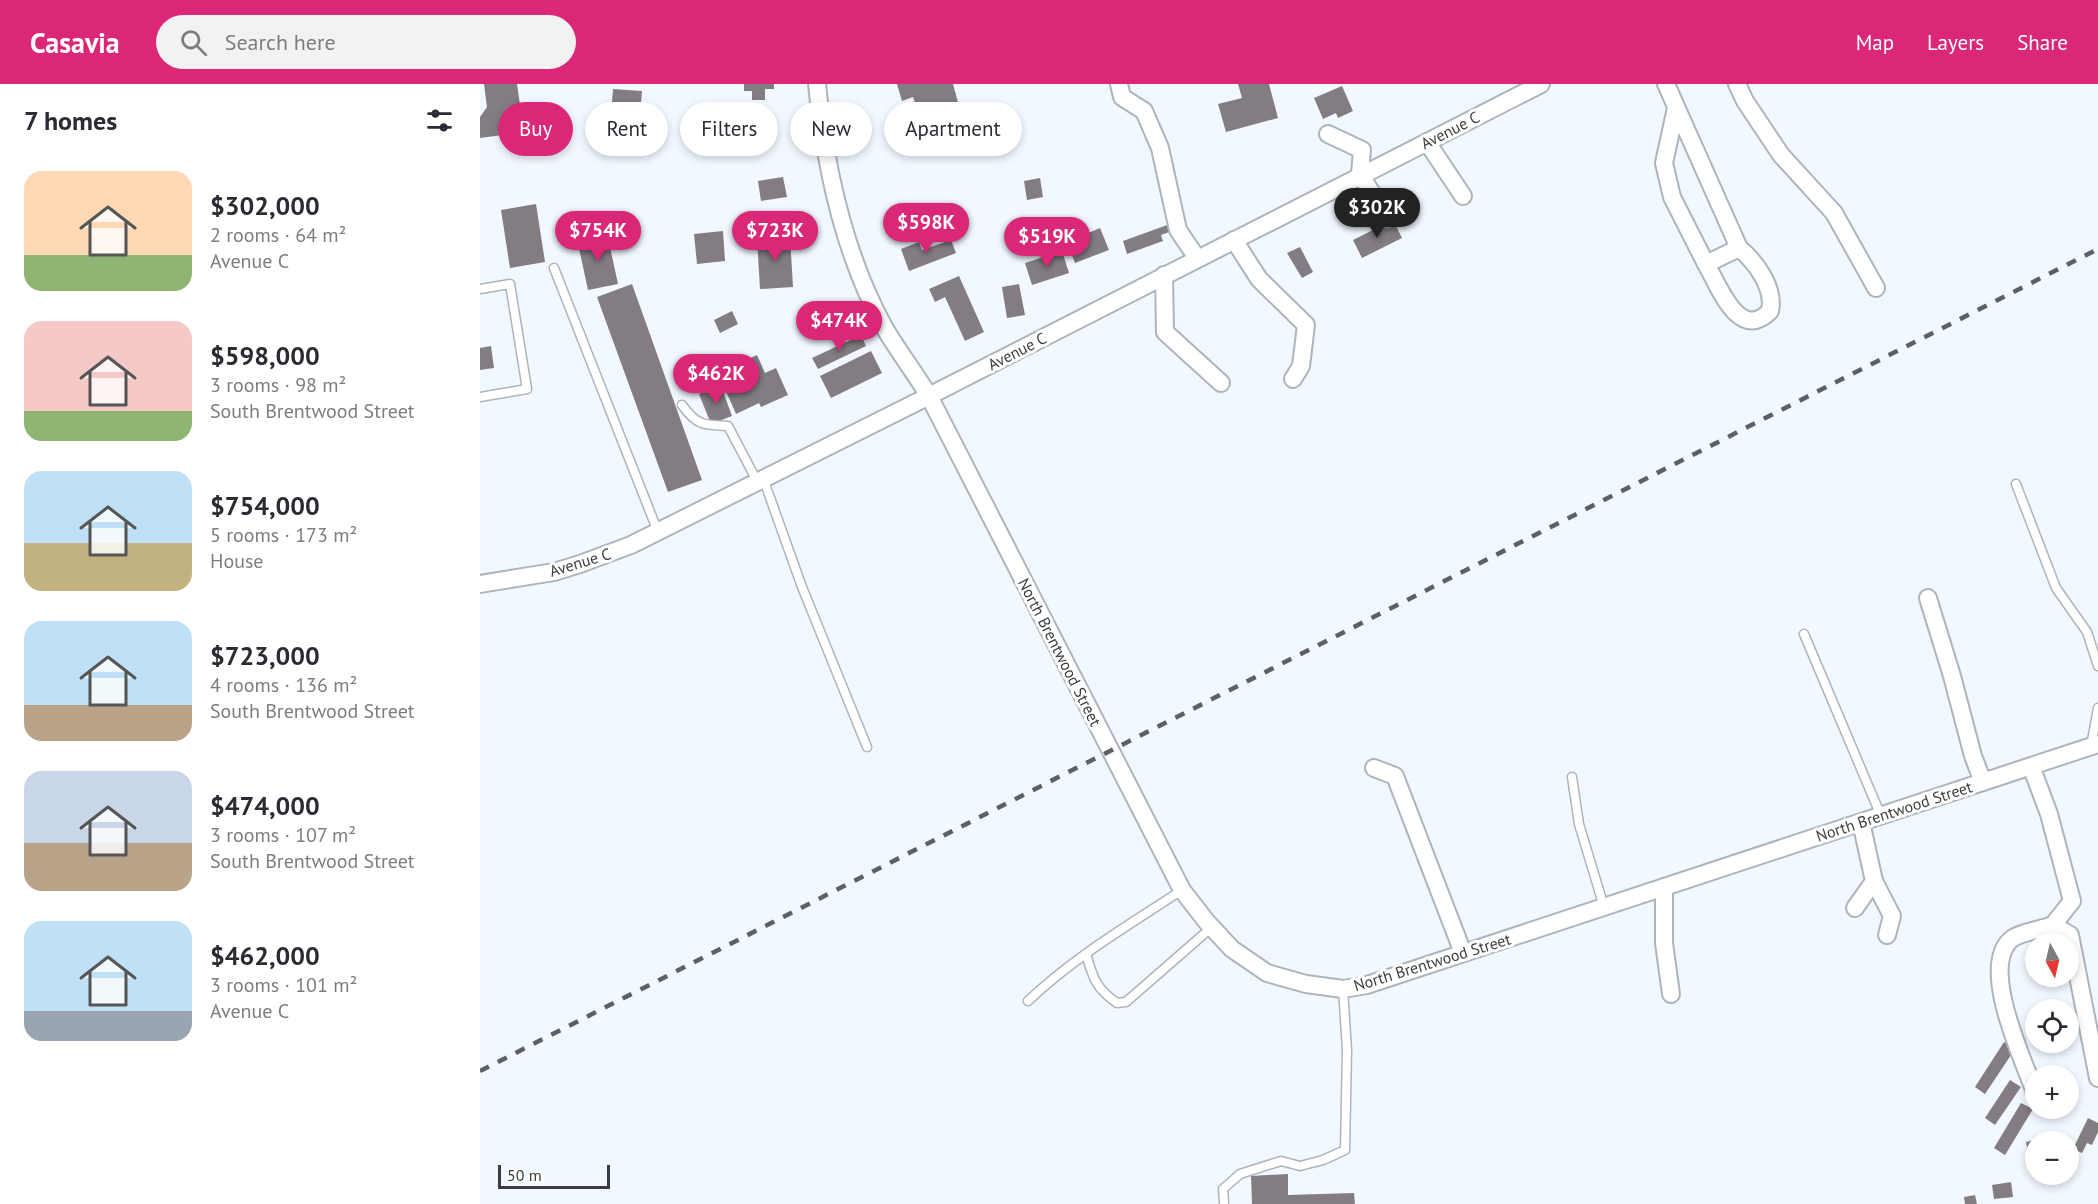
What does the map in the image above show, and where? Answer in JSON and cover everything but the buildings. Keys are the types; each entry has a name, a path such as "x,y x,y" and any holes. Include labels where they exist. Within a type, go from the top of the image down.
{"street":[{"name":"North Brentwood Street","path":"817,84 834,189 864,285 885,327 929,396 1182,890 1233,949 1267,973 1306,984 1343,989 1367,985 2095,745"},
{"path":"1119,84 1122,97 1144,111 1160,148 1178,230 1197,258"},
{"name":"Avenue C","path":"480,584 554,572 631,545 1541,84"},
{"path":"1666,84 1739,248 1764,278 1771,293 1770,311 1764,317 1751,322 1740,318 1732,311 1672,197 1664,163 1676,108"},
{"path":"1737,84 1745,101 1781,155 1834,213 1876,288"},
{"path":"1328,134 1362,150 1360,174 1387,218"},
{"path":"1427,142 1464,196"},
{"path":"1234,240 1259,279 1306,325 1301,366 1293,379"},
{"path":"1706,264 1739,248"},
{"path":"1164,275 1165,332 1221,383"},
{"path":"1928,598 1973,756 1983,782"},
{"path":"2025,1065 2002,1001 1999,978 2001,953 2014,938 2053,925 2072,901 2049,814 2031,766"},
{"path":"1374,768 1395,776 1463,953"},
{"path":"1861,822 1874,881 1892,916 1887,935"},
{"path":"1855,908 1874,881"},
{"path":"1664,887 1664,943 1671,993"},
{"path":"2053,925 2070,935 2098,1078"}],"lane":[{"path":"554,268 657,532"},
{"path":"480,289 510,284 527,389 480,397"},
{"path":"682,405 689,415 701,425 728,426 760,480 867,747"},
{"path":"2016,484 2056,588 2087,632 2098,666"},
{"path":"1804,634 1881,816"},
{"path":"2095,745 2098,708"},
{"path":"1572,777 1580,824 1604,907"},
{"path":"1028,1001 1050,980 1086,954 1182,890"},
{"path":"1086,954 1094,981 1100,989 1117,1003 1126,1002 1212,927"},
{"path":"1224,1202 1223,1189 1240,1174 1281,1161 1300,1166 1323,1160 1345,1149 1347,1050 1343,989"}],"railway":[{"path":"480,1071 2098,249"}]}
